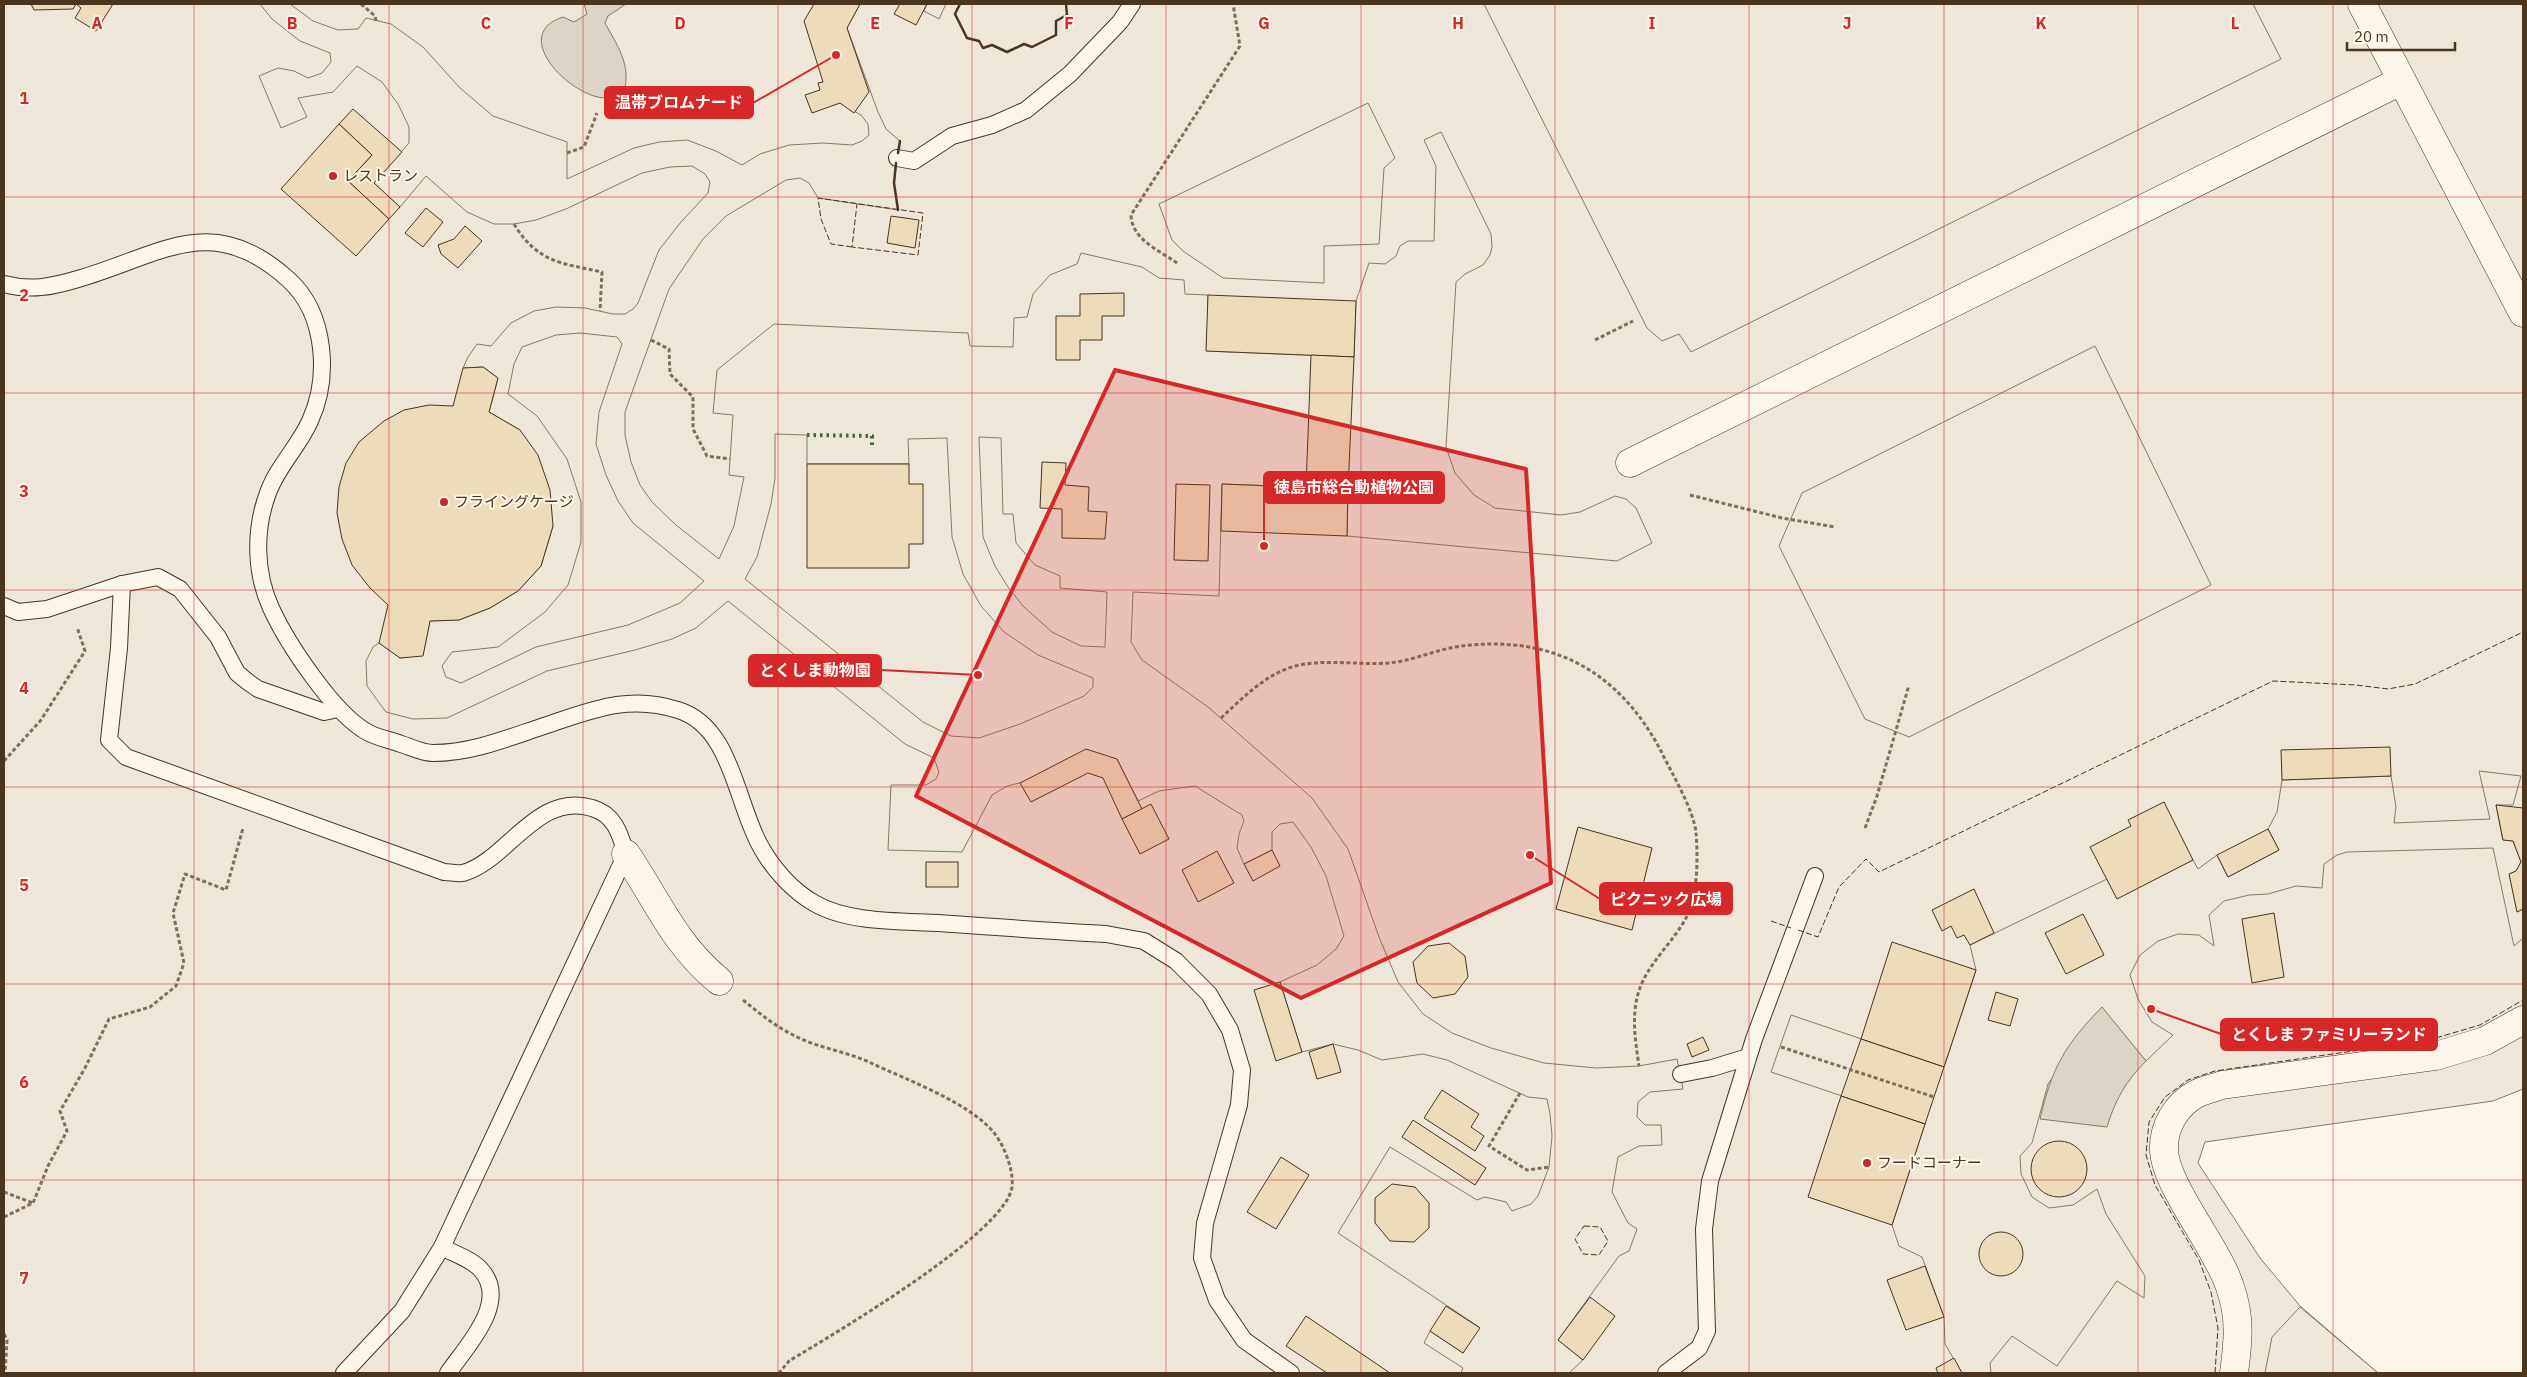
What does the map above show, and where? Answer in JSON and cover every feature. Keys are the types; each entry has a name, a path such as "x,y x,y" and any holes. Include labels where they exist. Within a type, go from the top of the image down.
{"street":[{"path":"2362,4 2523,313"},
{"path":"1630,463 2401,81"},
{"path":"626,854 668,924 698,963 719,981"},
{"path":"2234,1373 2239,1328 2230,1287 2215,1252 2172,1178 2164,1151 2168,1127 2178,1108 2197,1093 2222,1085 2436,1056 2485,1041 2523,1020"}],"lane":[{"path":"897,158 914,161 952,136 992,125 1026,110 1070,74 1120,22 1132,4"},
{"path":"4,284 19,288 42,289 114,269 166,248 202,240 229,244 257,257 291,281 313,315 321,350 321,386 310,422 269,489 260,520 258,564 270,607 306,666 338,709 368,733 429,753 474,749 605,705 646,702 683,711 709,731 726,757 761,849 786,881 816,905 859,918 1106,934 1144,941 1176,961 1210,994 1230,1030 1242,1070 1239,1105 1205,1223 1202,1258 1217,1300 1244,1340 1291,1373"},
{"path":"4,606 18,612 47,609 122,584 158,577 180,589 218,637 237,672 248,682 258,689 324,712 338,709"},
{"path":"122,584 109,740 126,757 444,872 462,873 482,864 518,833 553,809 581,804 605,812 620,832 626,854 442,1247 402,1311 344,1373"},
{"path":"1666,1373 1699,1348 1707,1331 1704,1228 1710,1181 1754,1039 1815,876"},
{"path":"1681,1074 1712,1068 1748,1057"},
{"path":"442,1247 482,1269 490,1284 489,1311 479,1330 448,1373"}],"path":[{"path":"361,4 375,16 376,21"},
{"path":"1177,263 1136,235 1131,224 1131,216 1240,46 1233,4"},
{"path":"567,154 584,147 597,113"},
{"path":"514,224 522,237 549,260 602,272 600,311"},
{"path":"1595,340 1633,322"},
{"path":"652,340 668,350 670,374 694,397 692,430 707,456 730,459"},
{"path":"1690,495 1782,518 1835,527"},
{"path":"4,761 41,720 85,651 69,602"},
{"path":"1221,718 1249,691 1276,673 1303,664 1390,663 1454,648 1483,644 1539,647 1587,667 1625,697 1649,729 1678,784 1696,830 1698,873 1687,916 1642,983 1633,1024 1639,1066"},
{"path":"1864,828 1876,796 1909,685"},
{"path":"4,1217 33,1203 48,1166 67,1131 60,1111 85,1068 109,1019 150,1008 176,986 184,963 173,913 185,874 226,890 249,803"},
{"path":"719,981 772,1023 794,1036 866,1060 974,1113 995,1134 1008,1160 1012,1187 998,1214 968,1241 872,1311 788,1361 779,1373"},
{"path":"1754,1039 1934,1097"},
{"path":"1520,1093 1489,1146 1527,1170 1549,1167"},
{"path":"4,1192 33,1203"},
{"path":"4,1334 7,1340 5,1373"}],"highlighted area":[{"path":"1115,370 1526,469 1551,883 1301,998 916,796"}],"shaded area":[{"path":"4,4 2523,4 2523,1089 2493,1101 2205,1142 2198,1163 2260,1258 2300,1306 2378,1373 4,1373"},
{"path":"260,4 290,4 313,21 338,30 358,29 366,18 391,24 423,47 460,88 493,116 567,142 567,179 634,148 659,142 687,140 716,151 742,165 760,154 789,145 823,143 852,145 862,141 869,135 868,124 861,115 840,103 828,19 837,4 860,4 847,28 878,112 886,129 900,141 894,183 898,210 818,198 809,183 800,178 786,180 726,216 703,239 669,289 625,412 625,435 631,462 640,485 652,502 676,525 719,559 734,526 744,477 729,475 733,415 713,413 717,370 774,324 968,333 970,346 1013,347 1014,318 1027,317 1033,294 1050,275 1077,264 1081,253 1142,267 1159,278 1184,280 1185,294 1208,295 1207,351 1354,357 1356,301 1369,263 1385,264 1396,256 1400,246 1408,241 1434,241 1436,166 1424,140 1441,132 1491,234 1492,247 1490,255 1483,265 1465,274 1456,282 1446,447 1455,473 1474,495 1495,508 1561,515 1580,512 1615,496 1626,499 1636,508 1652,543 1617,561 1347,536 1348,489 1222,484 1219,596 1133,592 1131,642 1142,660 1208,707 1312,798 1348,849 1379,937 1398,982 1423,1014 1452,1033 1491,1048 1544,1063 1596,1068 1639,1066 1677,1059 1683,1089 1650,1092 1638,1102 1637,1117 1645,1125 1661,1125 1662,1145 1639,1146 1618,1157 1612,1192 1628,1223 1637,1229 1629,1251 1619,1256 1558,1340 1583,1360 1569,1373 1461,1373 1463,1368 1424,1343 1430,1331 1463,1353 1479,1327 1338,1233 1390,1147 1477,1200 1485,1197 1506,1202 1512,1211 1531,1204 1538,1196 1549,1167 1552,1136 1550,1114 1547,1099 1528,1097 1447,1060 1423,1054 1382,1060 1358,1050 1333,1044 1302,1052 1280,982 1317,965 1336,949 1344,936 1326,876 1311,847 1293,822 1280,824 1272,832 1272,850 1244,864 1237,848 1239,834 1244,821 1242,815 1195,786 1159,791 1138,801 1117,759 1007,786 992,795 962,852 888,850 891,785 926,785 936,779 939,772 934,758 905,744 728,601 696,628 672,639 547,671 447,718 413,719 386,712 367,686 366,661 373,647 379,643 400,658 423,655 430,621 459,620 490,608 518,591 541,566 553,526 520,430 489,412 498,378 483,367 463,368 468,357 477,344 491,346 511,323 534,311 556,307 585,308 613,314 625,314 633,309 638,303 659,250 681,222 708,193 710,182 705,174 692,166 670,167 642,173 566,209 536,220 514,224 494,224 467,212 426,176 400,207 374,183 409,143 409,127 398,104 382,82 357,66 333,92 298,98 307,117 281,128 259,76 278,68 294,71 308,78 322,73 331,62 330,53 300,41 272,19","holes":["580,333 617,337 622,344 599,412 596,444 606,475 618,501 633,523 704,581 680,603 628,625 536,647 461,683 446,677 442,666 452,652 498,647 545,612 568,585 581,542 581,502 567,459 537,416 508,394 514,364 522,347 556,335","775,434 807,435 807,464 909,464 908,439 947,438 952,537 963,574 981,606 1004,632 1038,655 1093,678 1093,687 1084,696 1020,724 979,738 951,736 923,722 745,579 757,557 771,504 775,478","979,437 1001,438 1003,514 1013,514 1016,543 1035,565 1060,576 1060,588 1107,592 1105,647 1081,646 1052,632 1023,606 995,566 983,537"]},
{"path":"584,4 626,4 608,16 605,23 621,54 626,70 625,88 612,97 599,97 583,91 567,81 554,68 544,53 541,39 547,26 563,17 574,22 587,14"},
{"path":"927,4 946,4 939,19 924,11"},
{"path":"1484,4 2253,4 2281,59 1691,352 1679,334 1662,341 1647,328"},
{"path":"1368,103 1395,158 1384,168 1379,244 1324,246 1324,283 1223,278 1183,251 1172,240 1159,204"},
{"path":"2095,346 2211,585 1909,737 1865,719 1779,546 1802,493"},
{"path":"2479,771 2521,776 2513,805 2496,805 2503,840 2513,841 2521,862 2516,871 2510,874 2517,912 2523,909 2523,938 2514,946 2493,848 2347,852 2337,855 2324,864 2322,888 2296,886 2268,894 2249,895 2224,901 2209,915 2214,946 2199,935 2178,934 2158,941 2140,955 2130,975 2138,999 2152,1022 2173,1035 2146,1061 2102,1008 2048,1084 2032,1143 2020,1156 2021,1174 2032,1197 2049,1208 2073,1205 2097,1189 2106,1214 2145,1276 2144,1298 2117,1281 2057,1366 2012,1336 1990,1363 1991,1373 1962,1373 1945,1344 1944,1317 1922,1257 1899,1246 1892,1225 1925,1124 1771,1072 1791,1015 1944,1067 1976,970 1970,945 2107,879 2117,898 2193,860 2198,869 2217,855 2228,877 2279,850 2268,829 2277,812 2282,780 2391,776 2396,807 2394,823 2490,819"},
{"path":"2102,1007 2146,1061 2122,1091 2107,1127 2040,1119 2055,1071 2069,1045"},
{"path":"2300,1307 2378,1373 2265,1373 2272,1337"}],"building":[{"path":"31,4 76,4 73,9 34,10"},
{"path":"76,4 113,4 96,31 75,18 81,8"},
{"path":"814,4 860,4 847,28 869,92 854,113 840,103 812,113 805,95 820,90 818,83 823,82 804,21"},
{"path":"900,4 927,4 916,25 894,14"},
{"path":"353,109 402,152 374,183 400,207 389,219 348,181 372,155 339,124"},
{"path":"339,124 372,155 348,181 389,219 356,256 281,189"},
{"path":"426,208 443,222 423,247 405,233"},
{"path":"891,216 919,220 915,248 887,243"},
{"path":"465,226 482,241 458,268 441,254 438,245 454,239"},
{"path":"1124,293 1124,316 1102,316 1102,340 1080,340 1080,360 1056,360 1056,316 1080,316 1080,294"},
{"path":"1208,295 1356,301 1354,357 1206,351"},
{"path":"1311,355 1354,357 1348,489 1306,487"},
{"name":"フライングケージ","path":"483,367 498,378 489,412 520,430 538,455 550,490 553,526 541,566 518,591 490,608 459,620 430,621 423,656 400,658 379,643 388,605 370,588 352,565 342,539 337,513 339,487 346,463 359,442 384,421 404,410 429,405 453,406 463,368"},
{"path":"1042,462 1066,463 1065,485 1089,487 1088,511 1107,512 1105,539 1062,538 1062,509 1040,508"},
{"path":"807,464 909,464 909,484 923,484 923,544 909,544 909,568 807,568"},
{"path":"1176,484 1210,485 1208,561 1174,560"},
{"path":"1222,484 1348,489 1347,536 1221,531"},
{"path":"2390,747 2391,776 2282,780 2281,750"},
{"path":"1086,749 1117,759 1142,809 1122,819 1103,778 1088,773 1031,802 1020,783"},
{"path":"2164,802 2193,860 2117,899 2090,847 2131,826 2128,820"},
{"path":"1151,804 1169,839 1140,854 1122,819"},
{"path":"2496,805 2523,808 2523,909 2517,912 2509,874 2516,871 2521,862 2513,841 2503,840"},
{"path":"1578,827 1652,848 1632,930 1556,909"},
{"path":"2268,829 2279,850 2228,877 2217,855"},
{"path":"1272,850 1280,866 1253,881 1244,864"},
{"path":"1217,851 1234,883 1198,902 1182,870"},
{"path":"926,862 958,862 958,887 926,887"},
{"path":"1974,889 1994,933 1970,945 1964,935 1957,938 1951,926 1942,931 1932,910"},
{"path":"2274,913 2284,977 2252,983 2242,919"},
{"path":"2083,914 2104,955 2066,974 2045,933"},
{"path":"1892,942 1976,970 1944,1067 1861,1039"},
{"path":"1449,943 1465,956 1468,977 1455,994 1433,998 1417,983 1413,962 1428,946"},
{"path":"1280,982 1302,1052 1276,1061 1254,990"},
{"path":"1996,992 2018,999 2010,1026 1988,1020"},
{"path":"1703,1037 1709,1050 1692,1057 1687,1044"},
{"path":"1861,1039 1944,1067 1925,1124 1841,1096"},
{"path":"1333,1044 1341,1072 1317,1079 1309,1052"},
{"path":"1442,1090 1479,1114 1471,1127 1484,1136 1475,1151 1424,1118"},
{"path":"1841,1096 1925,1124 1892,1225 1808,1197"},
{"path":"1413,1120 1486,1168 1475,1185 1402,1137"},
{"path":"2059,1141 2070,1143 2079,1149 2085,1158 2087,1169 2085,1180 2079,1189 2070,1195 2059,1197 2048,1195 2039,1189 2033,1180 2031,1169 2033,1158 2039,1149 2048,1143"},
{"path":"1281,1157 1309,1175 1276,1229 1247,1212"},
{"path":"1392,1184 1415,1187 1429,1203 1429,1228 1414,1242 1390,1241 1375,1223 1375,1198"},
{"path":"2005,1232 2017,1238 2022,1245 2022,1263 2017,1270 2010,1275 1997,1276 1989,1273 1982,1266 1979,1250 1982,1242 1989,1235"},
{"path":"1925,1266 1944,1317 1906,1330 1887,1280"},
{"path":"1590,1297 1615,1316 1583,1360 1558,1340"},
{"path":"1446,1306 1480,1328 1463,1353 1430,1331"},
{"path":"1306,1316 1390,1373 1327,1373 1286,1346"},
{"path":"1954,1358 1962,1373 1938,1373 1936,1368"}],"hedge":[{"path":"807,435 872,436 872,447"}],"fence":[{"path":"852,247 831,244 821,219 818,198 923,213 918,255 852,247 857,204"},
{"path":"1798,930 1818,937 1839,887 1866,859 1879,872 2273,681 2356,685 2388,689 2415,684 2523,632"},
{"path":"1771,921 1791,928"},
{"path":"2215,1373 2218,1328 2211,1292 2199,1260 2155,1185 2146,1155 2149,1122 2165,1097 2188,1080 2215,1071 2429,1040 2480,1025 2523,1000"},
{"path":"1584,1226 1600,1227 1608,1241 1599,1255 1583,1254 1575,1239 1584,1226"}],"wall":[{"path":"960,4 955,14 967,38 979,41 983,48 992,45 1007,52 1024,44 1032,47 1056,35 1056,21 1067,15 1066,4"},
{"path":"898,153 900,141"},
{"path":"896,163 894,183 898,210"}],"place":[{"name":"温帯ブロムナード","path":"836,55"},
{"name":"レストラン","path":"333,176"},
{"name":"フライングケージ","path":"444,502"},
{"name":"徳島市総合動植物公園","path":"1264,546"},
{"name":"とくしま動物園","path":"978,675"},
{"name":"ピクニック広場","path":"1530,855"},
{"name":"とくしま ファミリーランド","path":"2151,1009"},
{"name":"フードコーナー","path":"1867,1163"}]}
